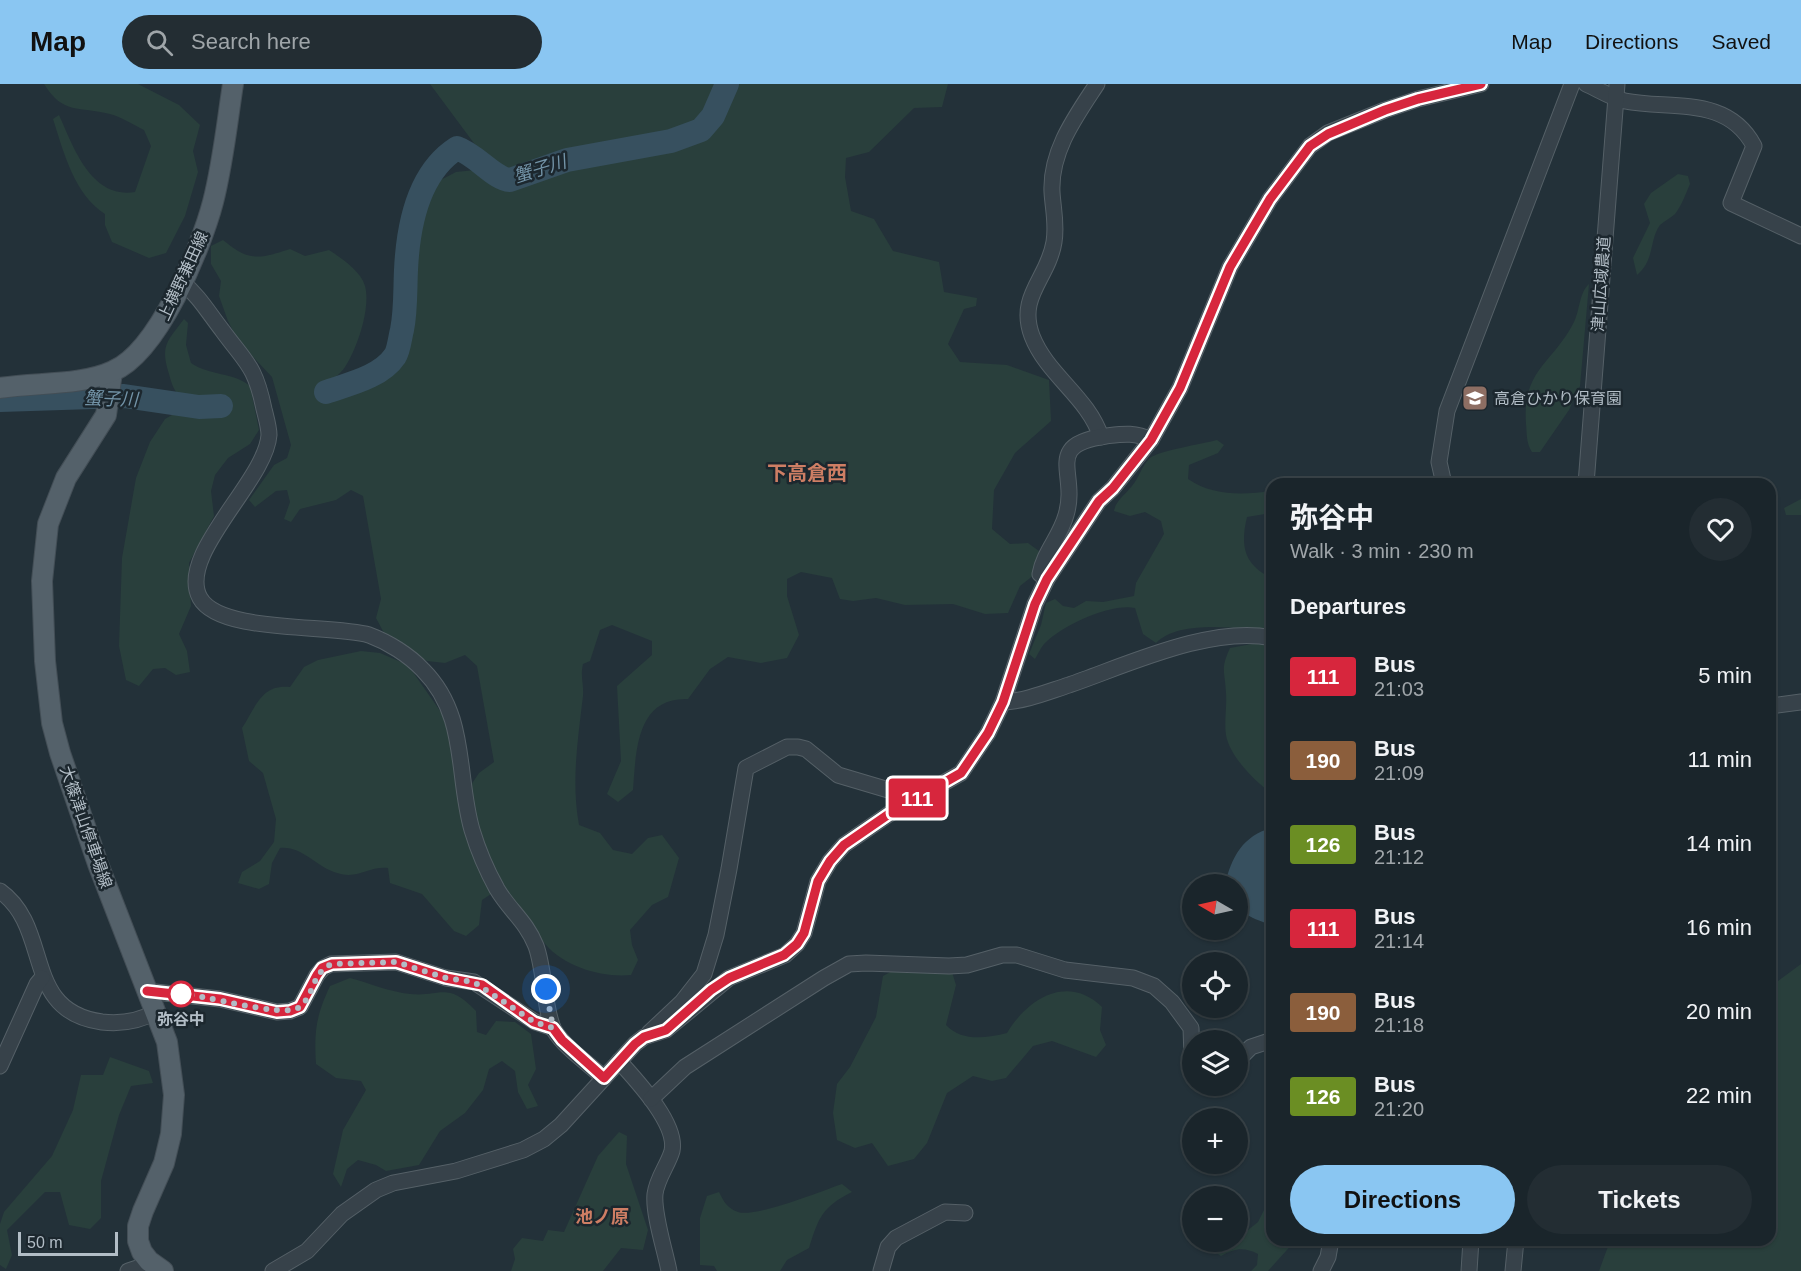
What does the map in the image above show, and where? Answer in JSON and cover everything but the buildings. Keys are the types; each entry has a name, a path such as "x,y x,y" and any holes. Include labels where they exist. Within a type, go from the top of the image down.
{"main road":[{"name":"上横野兼田線","path":"0,388 89,378 111,387 155,333 207,225 233,84"},
{"name":"大篠津山停車場線","path":"111,387 106,415 66,478 48,524 42,581 45,661 52,723 60,753 167,1042 174,1095 171,1134 164,1163 138,1226 141,1252 156,1266"}],"street":[{"path":"1097,84 1072,121 1059,150 1053,180 1056,215 1054,243 1026,312 1033,339 1041,354 1086,406 1101,437"},
{"path":"644,1037 666,1030 711,990 729,978 784,955 797,944 804,933 818,881 830,861 844,845 913,800 961,773 988,733 1003,702 1035,604 1047,579 1094,508 1151,440 1180,388 1230,267 1270,199 1310,146 1328,134 1385,110 1418,99 1481,84"},
{"path":"1443,478 1439,462 1447,411 1572,84"},
{"path":"1586,84 1707,108 1738,125 1754,146 1731,203 1801,236"},
{"name":"津山広域農道","path":"1586,478 1616,91"},
{"path":"181,281 202,300 251,368 258,382 269,433 261,460 200,558 198,584 200,598 212,609 259,624 351,631 371,636 402,652 423,669 435,684 454,719 460,743 466,808 473,833 497,890 524,922 536,947 544,972 553,1028 562,1040 604,1078"},
{"path":"1047,579 1040,574 1043,557 1061,528 1070,503 1067,456 1071,447 1078,441 1134,433 1151,440"},
{"path":"1003,702 1038,696 1206,639 1252,635 1266,637"},
{"path":"1776,705 1801,702"},
{"path":"273,1271 307,1251 342,1214 376,1190 393,1184 456,1171 523,1150 544,1139 619,1061 682,1002 704,974 716,935 746,768 787,747 798,747 806,750 838,775 902,794 913,800"},
{"path":"0,891 18,908 27,924 42,978 64,1008 78,1016 118,1024 143,1020 155,1012"},
{"path":"651,1099 685,1066 849,964 949,966 967,965 1002,955 1017,955 1065,970 1133,978 1154,986 1172,1002 1191,1030"},
{"path":"147,991 220,999 277,1012 290,1011 304,1002 322,968 332,964 396,962 446,978 482,985 534,1022 553,1028"},
{"path":"0,1066 37,984 42,978"},
{"path":"1248,1050 1266,1042"},
{"path":"619,1061 651,1099 667,1124 672,1140 672,1150 655,1195 669,1271"},
{"path":"881,1271 888,1247 896,1238 945,1212 965,1213"},
{"path":"1321,1271 1328,1257 1330,1246"},
{"path":"1469,1271 1471,1246"},
{"path":"1513,1271 1515,1246"},
{"path":"128,1271 143,1266 156,1266"}],"green space":[{"path":"44,84 138,84 179,105 200,125 193,151 198,172 185,216 166,253 149,258 112,242 105,225 105,214 85,196 78,184 61,145 53,119 59,115 78,156 96,179 107,188 120,192 135,192 151,146 144,130 110,114 65,105 51,94"},
{"path":"430,84 948,84 942,107 914,108 869,152 846,158 845,177 851,211 874,219 893,251 939,262 944,292 977,298 976,306 964,309 948,344 960,362 1007,365 1049,380 1051,421 1015,453 994,490 992,529 1010,544 1028,543 1039,551 1034,575 1020,586 1008,613 985,614 953,604 905,605 876,598 853,601 840,599 832,578 801,572 787,579 787,596 799,635 787,658 761,663 728,657 710,669 688,699 671,701 658,707 642,730 638,744 633,790 618,802 607,794 621,761 617,686 652,655 652,641 612,625 600,630 590,661 583,664 582,669 583,696 575,776 579,825 600,833 613,850 632,854 648,838 662,835 679,858 668,897 652,905 630,930 632,945 638,960 631,975 597,973 563,959 546,945 520,907 514,902 491,894 482,900 479,925 466,936 454,931 422,894 390,883 388,868 350,875 342,874 327,869 295,850 280,848 272,863 269,884 259,889 238,883 242,872 260,861 274,842 276,819 263,773 249,761 242,728 260,698 272,689 290,687 304,667 318,660 361,651 380,653 408,665 452,728 458,780 471,785 479,773 494,762 477,666 465,655 445,663 427,661 384,633 376,618 381,599 363,496 351,490 336,500 300,509 291,522 284,519 290,502 287,490 276,491 255,507 249,500 274,465 287,458 291,445 272,377 238,341 219,296 221,281 211,264 211,246 223,240 240,252 255,256 270,255 290,249 305,256 329,250 350,265 363,280 366,305 362,328 354,350 342,371 329,383 323,396 363,384 382,373 397,359 403,348 410,313 416,233 419,218 433,184 456,172 475,170 476,146"},
{"path":"1678,174 1688,176 1690,184 1675,214 1660,225 1647,263 1637,275 1633,258 1650,223 1644,204 1651,193"},
{"path":"1589,284 1580,386 1569,410 1540,452 1532,452 1528,442 1526,424 1529,391 1540,368 1574,322 1583,292"},
{"path":"184,319 188,323 186,345 191,363 206,370 236,378 250,386 259,430 250,444 228,458 215,475 211,491 214,516 189,563 191,606 179,634 187,651 190,672 176,675 165,668 153,669 139,686 126,680 119,646 122,558 136,478 150,442 165,419 177,412 221,409 223,402 182,399 174,388 166,364 165,350 169,339"},
{"path":"1217,440 1224,445 1218,453 1189,465 1188,479 1207,489 1228,493 1266,492 1266,513 1247,517 1244,546 1250,561 1266,575 1266,631 1228,627 1195,628 1166,635 1156,643 1143,634 1135,608 1125,607 1101,612 1063,629 1045,643 1035,659 1029,654 1041,625 1046,603 1055,599 1063,606 1074,608 1086,601 1103,602 1134,596 1136,583 1164,534 1161,521 1145,512 1130,516 1114,511 1150,458 1171,450"},
{"path":"1801,499 1801,515 1786,515 1784,508"},
{"path":"1257,643 1266,646 1266,789 1238,760 1228,743 1225,730 1224,670 1230,648"},
{"path":"1801,964 1801,1271 1599,1271 1608,1246 1776,1246 1776,983"},
{"path":"896,969 952,972 956,985 946,1025 959,1034 983,1037 1007,1033 1016,1020 1037,1001 1050,994 1063,991 1076,992 1089,997 1102,1007 1100,1030 1106,1045 1096,1057 1052,1041 1033,1046 1006,1078 992,1081 973,1076 947,1093 927,1143 914,1159 888,1166 872,1143 855,1148 837,1140 833,1113 837,1084 850,1067 876,1017 883,976"},
{"path":"350,978 402,993 451,993 476,1011 477,1032 486,1035 496,1021 515,1022 531,1034 536,1069 528,1085 538,1106 527,1109 518,1092 515,1071 502,1061 489,1069 483,1090 465,1113 440,1131 419,1165 386,1171 376,1165 358,1160 347,1169 341,1187 333,1174 343,1130 366,1090 361,1081 336,1078 316,1064 315,1042 319,1015 330,986"},
{"path":"110,1057 149,1071 153,1083 131,1086 119,1115 101,1181 101,1218 90,1229 69,1225 60,1192 45,1192 7,1230 12,1255 6,1269 0,1265 0,1224 4,1212 52,1156 73,1110 81,1075 103,1075"},
{"path":"619,1132 627,1136 626,1164 648,1230 643,1250 621,1248 603,1271 511,1271 515,1259 513,1249 522,1238 543,1241 548,1230 564,1232 598,1156"},
{"path":"842,1184 852,1192 828,1208 819,1221 809,1248 787,1260 780,1271 717,1271 714,1266 700,1265 700,1218 707,1196 719,1192 731,1209 747,1213 789,1203"},
{"path":"1266,1206 1266,1246 1290,1246 1268,1271 1251,1271 1257,1265 1258,1254 1248,1250 1248,1230 1258,1222"},
{"path":"1215,1252 1229,1252 1221,1256"}],"water":[{"path":"1266,830 1266,923 1248,915 1248,874 1228,874 1240,849 1253,836"}],"waterway":[{"name":"蟹子川","path":"326,392 373,375 395,356 405,308 409,236 418,202 433,171 457,148 498,176 510,180 567,160 671,141 701,130 713,116 727,84"},
{"name":"蟹子川","path":"0,400 124,396 199,407 221,406"}],"bus line":[{"name":"111","path":"147,991 220,999 277,1012 290,1011 300,1007 308,997 322,968 332,964 396,962 433,975 482,985 534,1022 553,1028 562,1040 604,1078 635,1044 644,1037 666,1030 711,990 729,978 784,955 797,944 804,933 818,881 830,861 844,845 889,814 961,773 988,733 1003,702 1035,604 1047,579 1099,501 1113,488 1151,440 1180,388 1230,267 1270,199 1310,146 1328,134 1385,110 1418,99 1481,84"}],"place":[{"name":"高倉ひかり保育園","path":"1475,398"},
{"name":"弥谷中","path":"181,994"}],"district":[{"name":"下高倉西","path":"807,473"},
{"name":"池ノ原","path":"602,1217"}],"route":[{"path":"181,994 179,994 220,999 277,1012 290,1011 300,1007 308,997 322,968 332,964 396,962 433,975 482,985 534,1022 553,1028 546,989"}]}
